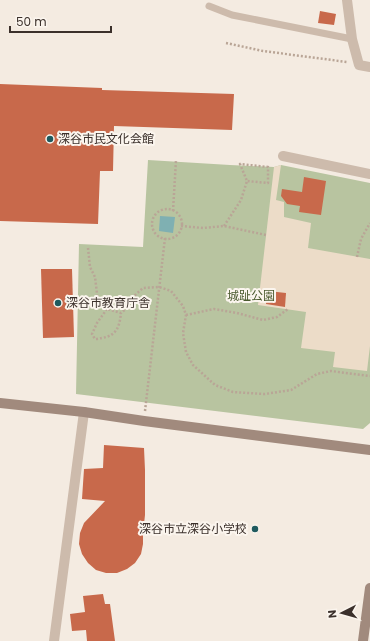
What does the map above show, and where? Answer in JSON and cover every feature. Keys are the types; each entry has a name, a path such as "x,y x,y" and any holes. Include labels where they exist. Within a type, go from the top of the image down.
{"street":[{"path":"347,0 352,39 359,66 370,67"},
{"path":"283,156 370,174"},
{"path":"0,403 84,412 144,422 370,450"},
{"path":"54,641 84,412"},
{"path":"363,641 370,588"}],"lane":[{"path":"209,6 232,15 352,39"}],"path":[{"path":"226,43 263,51 359,64"},
{"path":"173,211 176,160"},
{"path":"224,226 241,200 247,181 240,164 268,167 268,182 247,181"},
{"path":"168,209 177,213 180,217 181,226 178,234 165,238 156,234 152,225 155,215 168,209"},
{"path":"357,257 361,240 370,223"},
{"path":"181,226 203,228 224,226 266,235"},
{"path":"144,422 165,238"},
{"path":"88,248 90,267 95,277 98,302 107,309 121,313"},
{"path":"107,309 97,323 92,334 95,339 107,338 114,332 120,324 121,313 127,308 134,296 143,288 159,287 171,291 183,306 186,315 182,333 186,352 193,365 215,385 232,392 265,394 291,390 317,374 331,371 370,376"},
{"path":"186,315 214,309 263,320 277,317 288,309"}],"green space":[{"name":"城趾公園","path":"148,160 274,167 281,165 370,183 370,423 363,429 76,394 79,244 143,247"}],"shaded area":[{"path":"281,165 276,200 284,202 284,217 311,223 308,248 370,259 370,346 367,371 333,367 335,352 301,348 306,312 258,305 274,167"}],"water":[{"path":"160,216 175,217 173,233 159,231"}],"building":[{"path":"320,11 336,14 334,25 318,23"},
{"name":"深谷市民文化会館","path":"0,84 102,88 102,90 234,94 232,130 114,126 113,171 100,171 98,224 0,221"},
{"path":"304,177 326,181 321,215 299,212 300,206 287,204 281,196 282,189 302,192"},
{"name":"深谷市教育庁舎","path":"41,269 72,269 74,337 43,338"},
{"path":"268,291 286,293 285,307 266,304"},
{"path":"104,445 144,448 145,515 141,554 135,563 127,569 117,573 106,573 96,570 88,563 82,554 79,544 80,533 84,523 105,501 82,499 84,469 103,468"},
{"path":"103,594 105,604 110,604 115,641 87,641 86,630 72,631 70,614 85,612 83,596"}],"place":[{"name":"深谷市民文化会館","path":"50,139"},
{"name":"深谷市教育庁舎","path":"58,303"},
{"name":"深谷市立深谷小学校","path":"255,529"}]}
